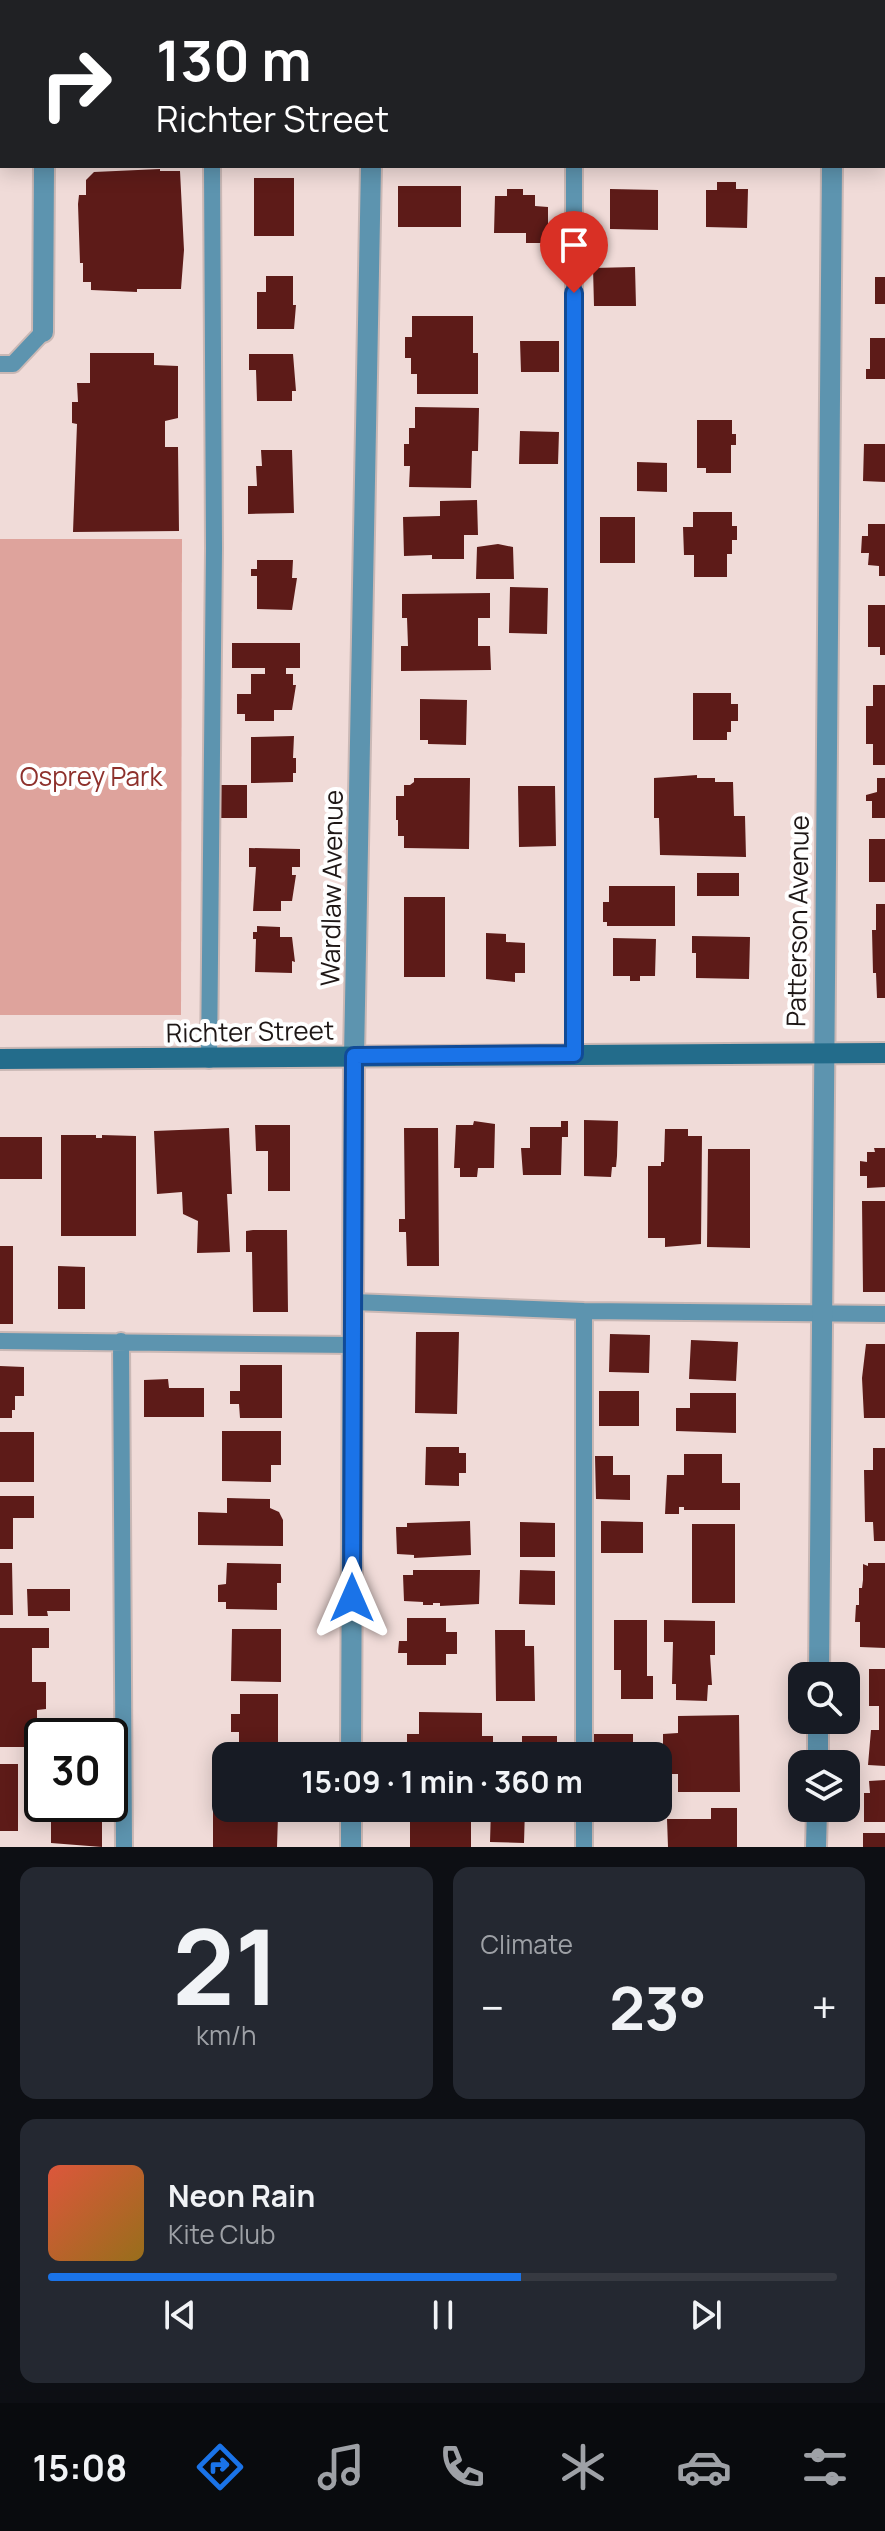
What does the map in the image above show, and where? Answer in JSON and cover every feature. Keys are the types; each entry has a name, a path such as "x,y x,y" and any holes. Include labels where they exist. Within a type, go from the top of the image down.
{"main road":[{"name":"Richter Street","path":"0,1059 209,1060 354,1056 885,1053"}],"street":[{"path":"43,332 44,168"},
{"name":"Wardlaw Avenue","path":"351,1742 354,1056 371,168"},
{"name":"Patterson Avenue","path":"819,1662 832,168"},
{"path":"351,1822 351,1847"},
{"path":"816,1847 817,1822"}],"lane":[{"path":"209,1060 214,548 212,168"},
{"path":"574,168 574,1054"},
{"path":"0,364 13,364 43,332"},
{"path":"353,1302 584,1311 885,1314"},
{"path":"584,1311 584,1742"},
{"path":"0,1341 353,1345"},
{"path":"121,1341 124,1847"},
{"path":"584,1822 584,1847"}],"green space":[{"name":"Osprey Park","path":"0,539 182,539 181,1015 0,1015"}],"building":[{"path":"180,171 184,250 181,289 137,289 137,292 91,290 91,282 83,282 83,263 80,263 78,204 79,195 86,195 86,180 94,172"},
{"path":"254,178 294,178 294,236 254,236"},
{"path":"717,182 736,182 736,189 748,189 747,228 706,227 706,190 717,190"},
{"path":"398,186 461,186 461,227 398,227"},
{"path":"507,189 523,189 523,195 535,195 535,206 548,207 548,243 526,243 526,233 494,233 495,196 507,196"},
{"path":"610,189 658,190 658,230 610,229"},
{"path":"635,267 636,306 594,306 593,268"},
{"path":"266,276 293,276 293,305 296,305 294,329 257,329 257,292 266,292"},
{"path":"875,277 885,277 885,304 875,304"},
{"path":"412,316 473,316 473,353 478,353 478,394 417,394 417,374 411,374 411,358 405,358 405,337 412,337"},
{"path":"870,338 885,338 885,379 866,379 866,369 870,369"},
{"path":"520,341 559,341 559,372 521,372"},
{"path":"90,353 154,353 154,365 178,366 178,418 165,421 165,447 178,447 179,531 73,532 77,424 72,423 72,402 78,402 77,383 90,383"},
{"path":"249,354 293,354 296,391 292,391 292,401 257,401 256,370 249,370"},
{"path":"415,407 479,408 478,451 472,451 471,488 409,487 410,466 404,466 404,444 409,444 409,428 415,428"},
{"path":"697,420 732,420 736,445 731,445 731,473 706,473 706,468 697,468"},
{"path":"520,431 559,432 558,464 519,464"},
{"path":"864,444 885,444 885,482 863,481"},
{"path":"261,450 292,450 294,513 248,514 248,486 257,486 256,466 262,466"},
{"path":"637,462 667,463 667,492 637,491"},
{"path":"477,500 478,535 464,535 464,559 404,556 403,517 440,516 440,501"},
{"path":"693,512 732,512 732,526 737,526 737,540 732,540 732,554 727,554 727,577 694,577 694,555 684,555 683,527 693,527"},
{"path":"600,517 635,517 635,563 600,563"},
{"path":"868,524 885,524 885,576 879,576 879,566 868,565 869,553 861,553 862,536 868,536"},
{"path":"498,544 513,547 514,579 476,579 477,547"},
{"path":"257,560 293,560 292,578 297,578 292,610 257,609 257,576 251,576 251,569 257,569"},
{"path":"510,587 548,588 547,634 509,633"},
{"path":"490,593 490,618 478,618 478,646 490,646 491,670 401,671 401,646 408,646 407,618 402,618 402,594"},
{"path":"868,605 885,605 885,655 880,655 880,647 868,647"},
{"path":"232,643 300,643 300,668 286,668 286,674 293,674 293,685 296,685 292,710 274,710 274,721 245,721 245,714 237,714 237,694 251,694 251,674 265,674 265,668 232,668"},
{"path":"873,685 885,685 885,765 873,765 873,744 866,744 866,706 873,706"},
{"path":"693,693 731,693 731,704 738,704 738,721 731,721 727,740 693,740"},
{"path":"420,699 467,700 466,745 428,744 428,740 420,740"},
{"path":"294,736 296,773 293,773 293,782 251,783 251,737"},
{"path":"697,775 697,778 715,778 715,782 733,782 734,816 745,816 746,857 660,855 659,818 654,818 654,778"},
{"path":"414,778 470,778 469,849 404,848 404,836 398,836 396,796 404,796 404,785 410,785"},
{"path":"877,778 885,778 885,818 872,818 872,801 866,801 866,795 877,792"},
{"path":"218,785 247,785 247,818 218,818"},
{"path":"518,786 555,786 556,846 519,847"},
{"path":"869,839 885,839 885,882 869,882"},
{"path":"249,848 300,849 300,867 292,867 292,875 296,875 292,901 281,901 281,911 253,911 256,867 249,867"},
{"path":"697,873 739,873 739,896 697,896"},
{"path":"609,886 675,886 675,926 607,926 607,922 603,922 603,902 609,902"},
{"path":"404,897 445,897 445,977 404,977"},
{"path":"876,904 885,904 885,998 877,998 876,973 873,973 872,930 876,930"},
{"path":"257,926 280,927 280,937 292,937 295,962 292,961 292,973 255,972 256,939 253,939 253,932 257,932"},
{"path":"486,933 506,934 506,942 525,943 525,973 515,973 515,982 486,979"},
{"path":"692,936 750,937 749,979 696,978"},
{"path":"613,938 656,939 655,976 640,976 640,981 630,981 630,976 613,976"},
{"path":"584,1120 618,1121 616,1167 612,1167 611,1177 584,1176"},
{"path":"474,1121 495,1124 494,1168 478,1168 477,1177 460,1177 460,1168 454,1168 456,1125 473,1125"},
{"path":"561,1121 568,1121 568,1137 562,1137 561,1175 523,1175 521,1148 530,1148 530,1127 561,1127"},
{"path":"255,1125 290,1125 290,1191 268,1191 268,1151 256,1151"},
{"path":"229,1128 232,1194 227,1194 230,1252 197,1253 198,1221 183,1214 182,1192 157,1194 154,1131"},
{"path":"404,1128 438,1128 439,1266 407,1266 406,1232 399,1232 399,1219 405,1219"},
{"path":"665,1129 688,1129 688,1136 702,1136 701,1244 665,1247 665,1238 648,1238 648,1166 661,1166 664,1162"},
{"path":"61,1135 96,1135 96,1138 102,1138 102,1135 136,1136 136,1236 61,1236"},
{"path":"0,1137 42,1137 42,1179 0,1179"},
{"path":"874,1148 885,1148 885,1187 867,1188 867,1176 860,1176 860,1161 867,1162 867,1152 875,1152"},
{"path":"708,1149 750,1149 750,1248 707,1247"},
{"path":"862,1201 885,1201 885,1292 863,1292"},
{"path":"287,1230 288,1312 253,1312 252,1252 246,1252 246,1231"},
{"path":"0,1246 13,1246 13,1324 0,1324"},
{"path":"58,1266 85,1267 85,1309 58,1309"},
{"path":"416,1332 459,1332 457,1414 415,1413"},
{"path":"610,1334 650,1335 649,1373 609,1372"},
{"path":"691,1340 738,1342 736,1381 689,1379"},
{"path":"866,1344 885,1344 885,1418 864,1418 862,1378"},
{"path":"240,1365 282,1365 282,1418 240,1418 239,1404 230,1404 230,1391 240,1391"},
{"path":"0,1366 24,1367 24,1396 15,1396 12,1418 0,1418"},
{"path":"168,1379 169,1388 204,1388 204,1417 144,1417 144,1380"},
{"path":"599,1391 639,1391 639,1426 599,1426"},
{"path":"690,1393 736,1393 736,1433 676,1431 676,1408 690,1408"},
{"path":"222,1431 281,1431 281,1465 271,1465 271,1482 222,1481"},
{"path":"0,1432 34,1432 34,1482 0,1482"},
{"path":"426,1447 459,1447 459,1453 466,1453 466,1473 459,1473 459,1486 425,1485"},
{"path":"873,1448 885,1448 885,1541 874,1541 873,1522 865,1522 864,1470 873,1470"},
{"path":"684,1454 722,1454 722,1483 740,1483 740,1510 684,1510 684,1507 679,1507 679,1514 665,1514 667,1475 684,1475"},
{"path":"595,1456 613,1456 613,1475 630,1475 630,1500 596,1499"},
{"path":"0,1496 34,1496 34,1518 13,1518 13,1549 0,1549"},
{"path":"227,1498 270,1499 270,1508 279,1512 283,1520 283,1546 198,1545 198,1512 227,1513"},
{"path":"470,1521 471,1555 414,1558 414,1555 397,1554 396,1527 407,1527 407,1523"},
{"path":"601,1521 643,1522 643,1553 601,1553"},
{"path":"520,1522 555,1523 555,1557 520,1557"},
{"path":"692,1524 735,1524 735,1603 692,1603"},
{"path":"0,1563 12,1563 13,1615 0,1615"},
{"path":"227,1563 281,1564 277,1610 226,1609 226,1602 218,1602 218,1585 226,1584"},
{"path":"868,1563 885,1563 885,1648 860,1647 860,1622 855,1622 863,1564 868,1566"},
{"path":"413,1570 480,1570 479,1604 440,1606 440,1603 423,1605 423,1602 404,1601 403,1575 413,1575"},
{"path":"520,1570 555,1571 555,1605 519,1604"},
{"path":"27,1589 70,1589 70,1611 47,1611 48,1616 28,1616"},
{"path":"407,1618 446,1618 446,1632 457,1632 457,1654 446,1654 446,1665 407,1665 407,1653 398,1653 399,1641 407,1641"},
{"path":"614,1620 647,1620 647,1676 653,1676 653,1699 621,1699 621,1670 614,1670"},
{"path":"664,1620 715,1621 715,1655 710,1655 712,1685 708,1685 707,1701 676,1700 676,1684 672,1684 673,1642 664,1642"},
{"path":"0,1628 49,1628 49,1648 32,1648 32,1682 46,1682 46,1709 37,1710 37,1718 24,1718 24,1747 0,1747"},
{"path":"232,1629 281,1629 281,1682 231,1681"},
{"path":"495,1630 525,1630 525,1646 534,1646 535,1701 496,1701"},
{"path":"869,1669 885,1669 885,1766 868,1765 871,1730 879,1730 879,1706 869,1706"},
{"path":"240,1694 278,1694 278,1742 239,1742 239,1732 231,1732 231,1714 240,1714"},
{"path":"419,1712 482,1713 482,1736 493,1736 493,1742 407,1742 407,1734 419,1734"},
{"path":"739,1715 740,1792 678,1792 678,1774 672,1774 672,1742 663,1742 663,1734 678,1733 678,1716"},
{"path":"594,1734 633,1734 633,1742 594,1742"},
{"path":"522,1736 557,1736 557,1742 522,1742"},
{"path":"0,1764 18,1764 18,1831 0,1831"},
{"path":"885,1780 885,1822 864,1822 864,1793 870,1793 869,1781"},
{"path":"711,1808 737,1808 737,1847 668,1847 667,1822 672,1822 672,1819 711,1819"},
{"path":"51,1822 102,1822 102,1847 51,1843"},
{"path":"213,1822 278,1822 277,1847 213,1847"},
{"path":"410,1822 471,1822 471,1847 410,1847"},
{"path":"491,1822 525,1822 524,1843 490,1842"},
{"path":"863,1833 885,1833 885,1847 863,1847"}],"route":[{"path":"352,1598 354,1056 574,1054 574,293"}]}
